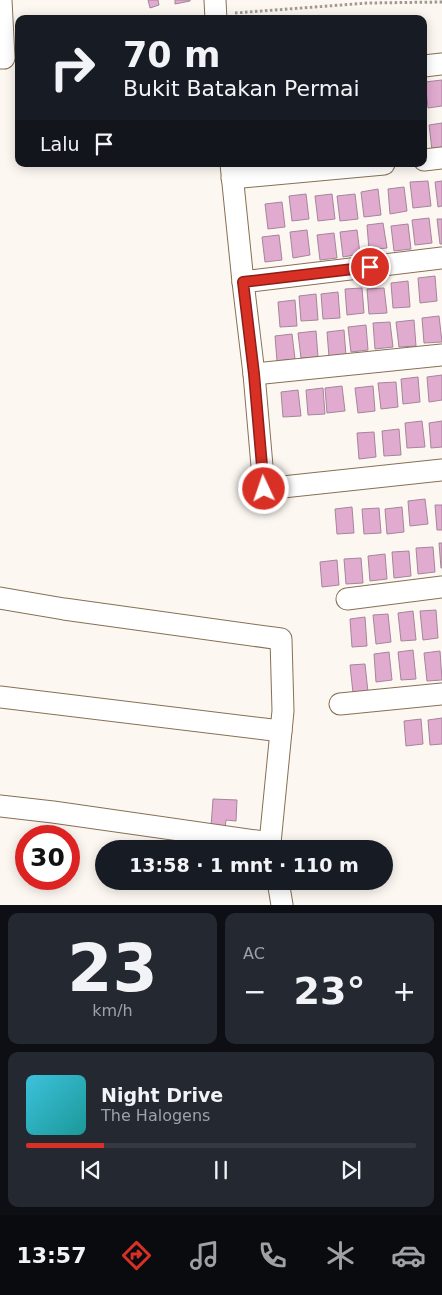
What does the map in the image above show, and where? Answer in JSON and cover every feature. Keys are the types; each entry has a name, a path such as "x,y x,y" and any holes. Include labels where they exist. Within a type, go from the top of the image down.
{"street":[{"path":"0,58 4,58 1,0"},
{"path":"427,66 442,64"},
{"path":"427,160 442,158"},
{"path":"319,167 232,171 254,374 264,489 442,470"},
{"path":"243,282 442,258"},
{"path":"254,374 442,355"},
{"path":"347,599 442,587"},
{"path":"0,598 64,609 281,639 282,711 271,840"},
{"path":"340,704 442,694"},
{"path":"0,697 281,730"},
{"path":"0,806 52,812 232,840"},
{"path":"280,890 282,905"}],"path":[{"path":"215,11 368,3 442,2"}],"building":[{"path":"148,0 158,0 159,5 150,8"},
{"path":"175,0 190,0 190,1 175,4"},
{"path":"442,80 442,106 428,108 427,82"},
{"path":"442,123 442,149 432,150 429,125"},
{"path":"428,181 431,206 413,208 410,182"},
{"path":"442,181 442,206 438,207 435,182"},
{"path":"404,187 407,211 390,214 388,189"},
{"path":"378,189 381,215 364,217 361,192"},
{"path":"306,194 309,219 292,221 289,196"},
{"path":"332,194 335,219 318,221 315,196"},
{"path":"355,194 358,219 340,221 337,196"},
{"path":"282,202 285,227 268,229 265,204"},
{"path":"429,218 432,243 415,245 412,220"},
{"path":"437,219 442,219 442,244 440,244"},
{"path":"383,223 387,248 369,250 367,225"},
{"path":"408,224 411,249 394,251 391,226"},
{"path":"307,230 310,255 293,258 290,232"},
{"path":"357,230 360,254 343,257 340,232"},
{"path":"334,233 337,258 320,260 317,235"},
{"path":"279,235 282,260 265,262 262,237"},
{"path":"435,276 437,301 420,303 418,278"},
{"path":"408,281 410,307 393,308 391,283"},
{"path":"362,288 364,313 347,315 345,289"},
{"path":"384,288 387,313 369,314 367,289"},
{"path":"338,292 340,318 323,319 321,294"},
{"path":"316,294 318,320 301,321 299,296"},
{"path":"295,300 297,326 280,327 278,302"},
{"path":"439,316 442,342 424,343 422,318"},
{"path":"414,320 416,346 399,347 396,322"},
{"path":"390,322 393,347 375,349 373,323"},
{"path":"366,325 368,350 351,352 348,327"},
{"path":"344,330 346,356 329,357 327,332"},
{"path":"316,331 318,357 301,358 298,333"},
{"path":"292,334 295,359 277,361 275,336"},
{"path":"442,375 442,400 429,402 427,377"},
{"path":"418,377 420,402 403,404 401,379"},
{"path":"396,382 398,407 381,409 378,383"},
{"path":"342,386 345,411 327,413 325,388"},
{"path":"373,386 375,411 358,413 355,388"},
{"path":"323,388 325,414 308,415 306,390"},
{"path":"298,390 301,416 283,417 281,392"},
{"path":"422,421 425,447 407,448 405,423"},
{"path":"442,421 442,447 431,448 429,423"},
{"path":"399,429 401,455 384,456 382,431"},
{"path":"374,432 376,457 359,459 357,433"},
{"path":"425,499 428,524 410,526 408,501"},
{"path":"435,505 442,505 442,530 437,530"},
{"path":"352,507 354,533 337,534 335,509"},
{"path":"402,507 404,532 387,534 385,509"},
{"path":"379,508 381,533 364,534 362,509"},
{"path":"439,543 442,543 442,568 441,568"},
{"path":"433,547 435,572 418,574 416,548"},
{"path":"409,551 411,576 394,578 392,552"},
{"path":"385,554 387,579 370,581 368,556"},
{"path":"361,558 363,583 346,584 344,559"},
{"path":"337,560 339,585 322,587 320,562"},
{"path":"436,610 438,638 423,640 420,611"},
{"path":"413,611 416,640 401,641 398,613"},
{"path":"388,614 391,642 376,644 373,615"},
{"path":"365,617 367,646 352,647 350,619"},
{"path":"413,650 416,679 401,680 398,652"},
{"path":"440,651 442,680 427,681 424,653"},
{"path":"389,652 392,680 376,682 374,654"},
{"path":"365,664 368,692 353,693 350,665"},
{"path":"442,718 442,744 430,745 428,720"},
{"path":"421,719 423,744 406,746 404,721"},
{"path":"213,799 237,800 236,821 226,820 225,828 211,827"}],"route":[{"path":"264,489 254,374 243,282 370,267"}]}
